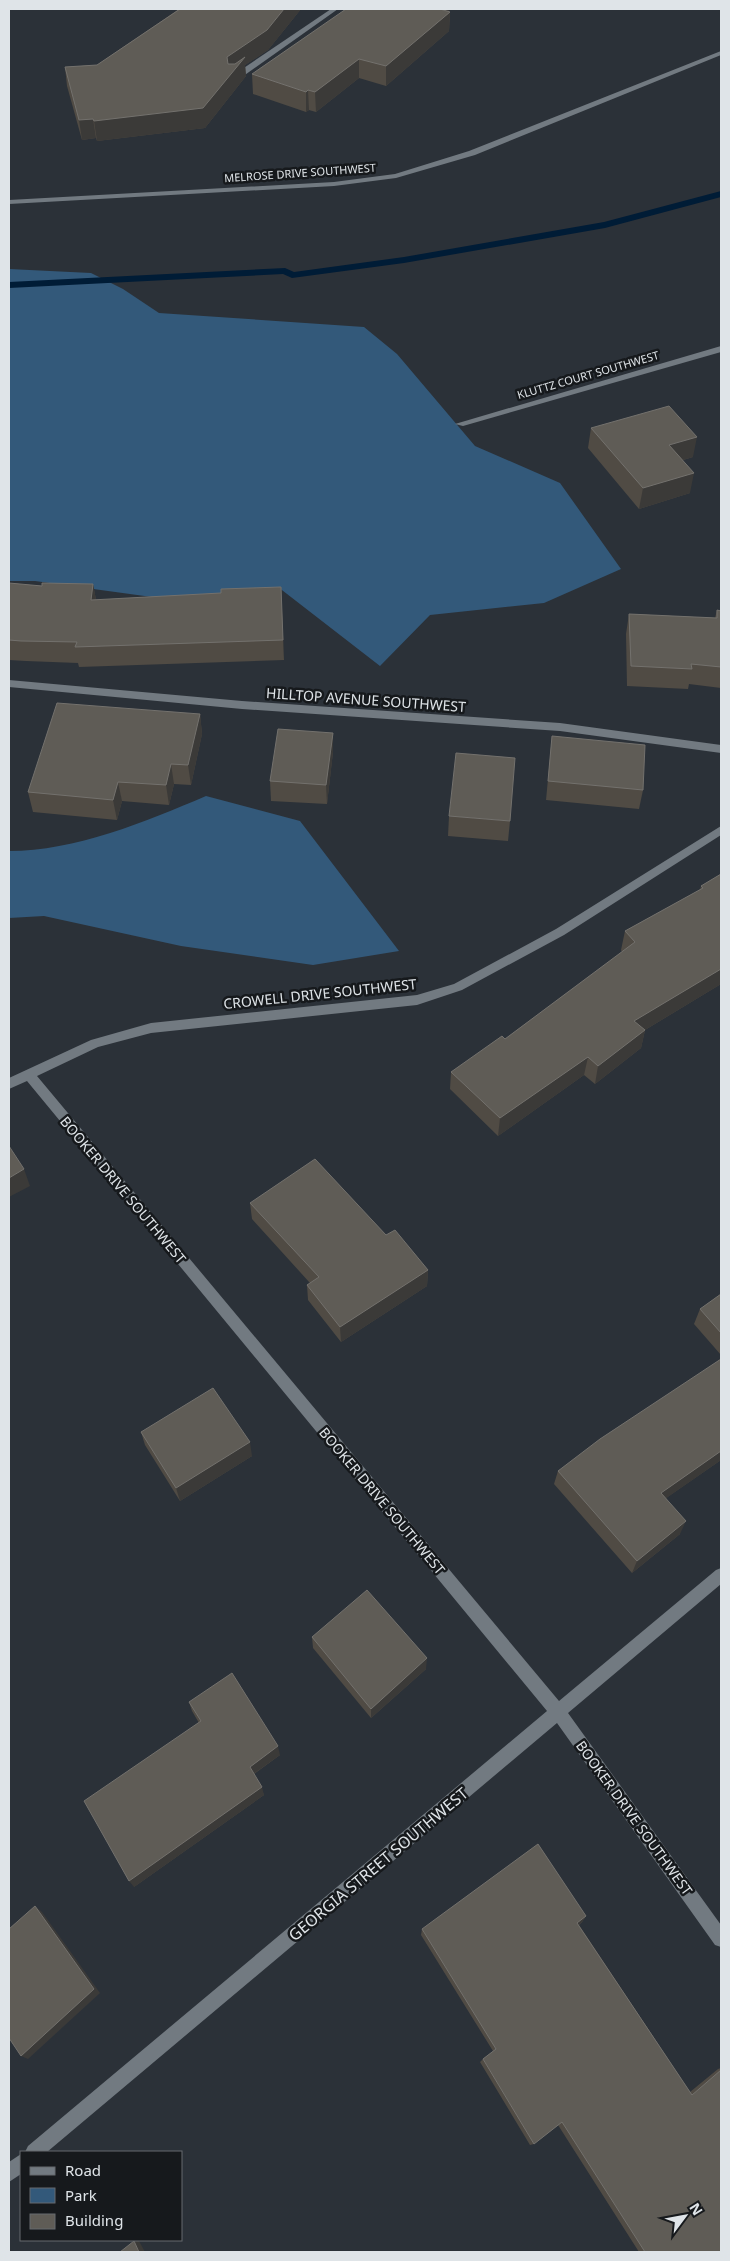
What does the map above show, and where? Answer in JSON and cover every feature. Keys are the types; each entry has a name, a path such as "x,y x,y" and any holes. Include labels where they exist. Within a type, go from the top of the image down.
{"street":[{"path":"232,80 335,9"},
{"name":"MELROSE DRIVE SOUTHWEST","path":"9,202 334,184 396,176 472,153 721,53"},
{"name":"KLUTTZ COURT SOUTHWEST","path":"460,424 721,349"},
{"name":"HILLTOP AVENUE SOUTHWEST","path":"9,683 242,705 560,727 721,749"},
{"name":"CROWELL DRIVE SOUTHWEST","path":"9,1084 95,1043 151,1028 417,1000 458,987 560,932 721,830"},
{"name":"BOOKER DRIVE SOUTHWEST","path":"28,1074 559,1713 721,1939"},
{"name":"GEORGIA STREET SOUTHWEST","path":"35,2151 721,1575"},
{"path":"9,2173 20,2163"}],"green space":[{"path":"9,269 91,273 123,289 159,313 364,327 397,354 475,446 560,483 621,569 544,603 430,615 380,666 278,587 181,601 35,581 9,581"},
{"path":"206,796 300,821 399,951 313,965 181,946 44,916 9,918 9,851 34,850 84,840 159,816"}],"building":[{"path":"180,9 284,9 267,30 227,57 228,64 235,64 245,57 203,108 94,121 93,119 79,120 65,67 97,65"},
{"path":"346,9 440,9 450,12 386,66 359,59 315,92 308,90 306,92 252,74"},
{"path":"669,406 697,437 669,445 694,473 643,488 591,428"},
{"path":"9,583 42,586 42,583 93,584 91,600 221,593 221,589 281,587 283,640 75,647 77,642 9,640"},
{"path":"717,610 721,611 721,667 691,664 692,669 631,666 629,614 717,618"},
{"path":"57,703 200,714 188,765 171,764 166,785 118,782 113,800 28,792"},
{"path":"278,729 333,733 326,785 270,781"},
{"path":"552,736 645,745 643,790 548,781"},
{"path":"456,753 515,758 510,821 449,816"},
{"path":"721,874 721,969 634,1021 645,1030 598,1066 588,1057 500,1118 451,1072 502,1036 505,1039 635,942 625,931 703,888 701,886"},
{"path":"9,1146 24,1169 9,1178"},
{"path":"315,1159 386,1235 395,1230 428,1270 340,1327 307,1285 319,1277 250,1203"},
{"path":"721,1294 721,1333 700,1309"},
{"path":"721,1359 721,1451 661,1493 686,1521 637,1561 558,1471 600,1439"},
{"path":"213,1388 250,1442 176,1488 141,1432"},
{"path":"367,1590 427,1658 371,1709 312,1637"},
{"path":"232,1673 278,1746 250,1767 262,1787 129,1881 84,1801 201,1721 189,1702"},
{"path":"538,1844 586,1916 577,1923 692,2095 721,2070 721,2252 645,2252 562,2122 534,2144 483,2059 496,2049 422,1929"},
{"path":"35,1906 94,1989 21,2056 9,2038 9,1929"},
{"path":"134,2241 139,2252 120,2252"}],"waterway":[{"path":"9,285 285,271 292,275 404,260 605,225 721,194"}]}
